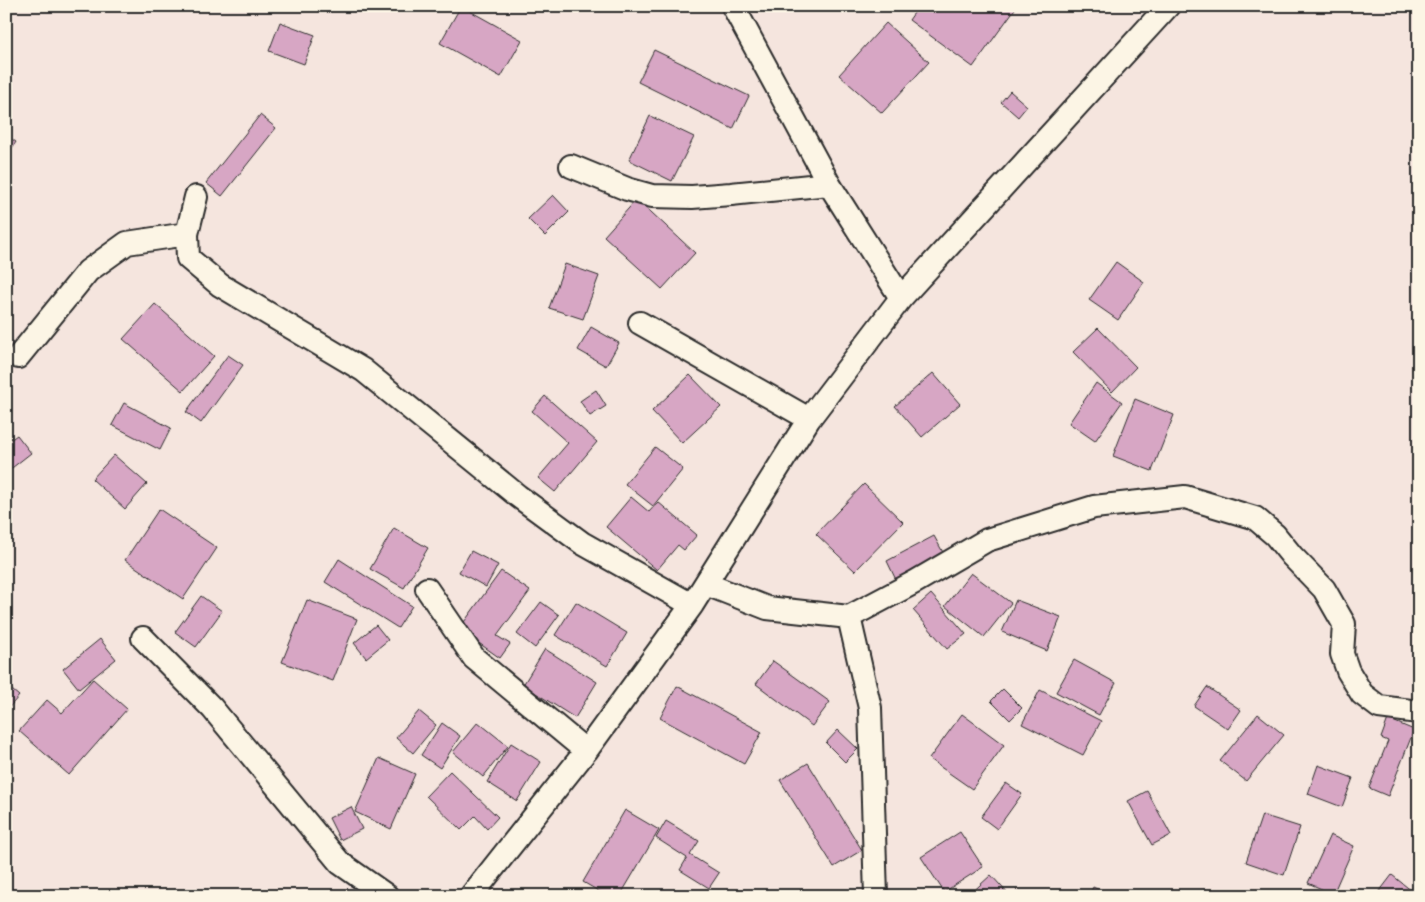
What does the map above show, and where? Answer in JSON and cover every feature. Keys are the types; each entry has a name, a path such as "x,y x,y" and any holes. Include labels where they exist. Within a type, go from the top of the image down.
{"street":[{"path":"733,6 829,184 901,298"},
{"path":"471,896 586,751 692,605 810,419 901,298 1168,6"},
{"path":"571,166 627,189 652,196 692,197 829,184"},
{"path":"196,197 187,234 188,258 220,285 363,370 518,496 582,543 692,605"},
{"path":"18,357 88,271 127,243 187,234"},
{"path":"640,323 810,419"},
{"path":"706,584 767,608 849,617 915,582 987,540 1094,507 1185,498 1255,518 1275,535 1292,556 1324,589 1344,624 1342,654 1348,670 1362,694 1379,707 1419,712"},
{"path":"427,589 474,658 586,751"},
{"path":"849,617 870,708 876,896"},
{"path":"143,638 212,708 340,863 387,896"}],"building":[{"path":"461,6 522,40 501,77 440,43"},
{"path":"919,6 950,6 952,8 953,6 1017,6 973,67 909,20"},
{"path":"280,22 315,35 304,64 269,51"},
{"path":"886,23 929,62 882,113 839,75"},
{"path":"654,50 749,96 733,129 638,82"},
{"path":"1010,91 1027,106 1018,117 1001,102"},
{"path":"260,115 276,128 222,196 206,183"},
{"path":"650,116 694,137 672,181 629,160"},
{"path":"6,135 16,142 6,157"},
{"path":"553,195 569,212 545,236 528,219"},
{"path":"637,199 695,253 662,289 604,236"},
{"path":"1116,262 1144,282 1118,320 1089,300"},
{"path":"565,264 599,276 583,319 549,308"},
{"path":"155,304 214,356 183,391 123,339"},
{"path":"591,327 619,343 606,366 578,350"},
{"path":"1098,328 1136,367 1112,392 1073,352"},
{"path":"228,355 243,365 201,423 186,412"},
{"path":"933,373 960,404 922,437 895,406"},
{"path":"690,375 721,407 682,443 652,411"},
{"path":"1096,383 1122,402 1095,441 1069,423"},
{"path":"596,390 606,406 590,416 580,401"},
{"path":"545,396 597,442 555,492 538,478 568,443 532,411"},
{"path":"1135,399 1174,415 1152,471 1113,456"},
{"path":"124,403 171,428 160,450 112,425"},
{"path":"17,435 31,453 8,471 6,470 6,443"},
{"path":"655,447 683,469 653,506 625,484"},
{"path":"114,455 147,484 125,509 92,479"},
{"path":"864,484 903,522 855,571 816,534"},
{"path":"631,497 649,512 658,502 697,535 684,550 678,545 657,570 606,527"},
{"path":"159,509 217,548 183,599 125,560"},
{"path":"394,528 428,548 404,588 370,569"},
{"path":"934,536 945,556 897,582 887,561"},
{"path":"471,551 498,565 486,587 459,572"},
{"path":"339,559 412,606 398,628 325,582"},
{"path":"501,571 530,591 497,636 510,644 500,658 459,629"},
{"path":"971,573 1011,603 984,637 945,606"},
{"path":"931,594 966,634 947,649 913,610"},
{"path":"201,596 222,611 196,647 175,632"},
{"path":"307,600 357,619 333,681 282,662"},
{"path":"1016,600 1061,617 1047,651 1002,632"},
{"path":"541,602 559,615 535,648 517,634"},
{"path":"576,602 627,633 607,666 555,635"},
{"path":"376,625 388,640 366,658 354,643"},
{"path":"100,639 116,659 79,689 63,669"},
{"path":"545,649 597,682 575,718 523,685"},
{"path":"1074,660 1116,683 1099,715 1056,692"},
{"path":"773,661 830,702 812,726 756,684"},
{"path":"93,679 127,709 69,775 19,731 47,700 62,713"},
{"path":"6,685 19,696 6,711"},
{"path":"677,686 762,732 744,764 660,718"},
{"path":"1207,687 1241,710 1228,729 1194,706"},
{"path":"1003,689 1022,708 1010,720 991,701"},
{"path":"1040,690 1101,721 1083,755 1022,724"},
{"path":"419,711 436,725 413,753 396,738"},
{"path":"962,714 1004,745 972,789 929,759"},
{"path":"1258,714 1284,735 1246,781 1220,761"},
{"path":"1388,719 1414,730 1388,796 1369,788 1388,741 1381,738"},
{"path":"478,722 508,746 483,777 453,752"},
{"path":"442,723 460,736 440,768 421,755"},
{"path":"838,730 858,749 845,762 826,743"},
{"path":"511,743 541,762 517,801 487,782"},
{"path":"379,758 415,774 391,829 355,812"},
{"path":"808,763 862,850 834,867 780,780"},
{"path":"1318,765 1353,778 1342,807 1308,794"},
{"path":"450,771 498,817 487,829 475,816 461,830 426,796"},
{"path":"1006,783 1022,794 997,829 981,817"},
{"path":"1147,791 1171,835 1152,845 1128,801"},
{"path":"351,807 362,829 340,840 329,818"},
{"path":"625,810 659,830 620,896 607,896 583,882"},
{"path":"1262,815 1300,827 1284,875 1246,862"},
{"path":"666,821 699,841 690,855 719,873 709,888 680,870 687,858 656,838"},
{"path":"960,832 983,867 944,892 921,857"},
{"path":"1330,835 1354,846 1333,894 1308,883"},
{"path":"991,875 1010,896 968,896"},
{"path":"1392,875 1418,896 1376,896"},
{"path":"1093,887 1112,896 1089,896"}]}
